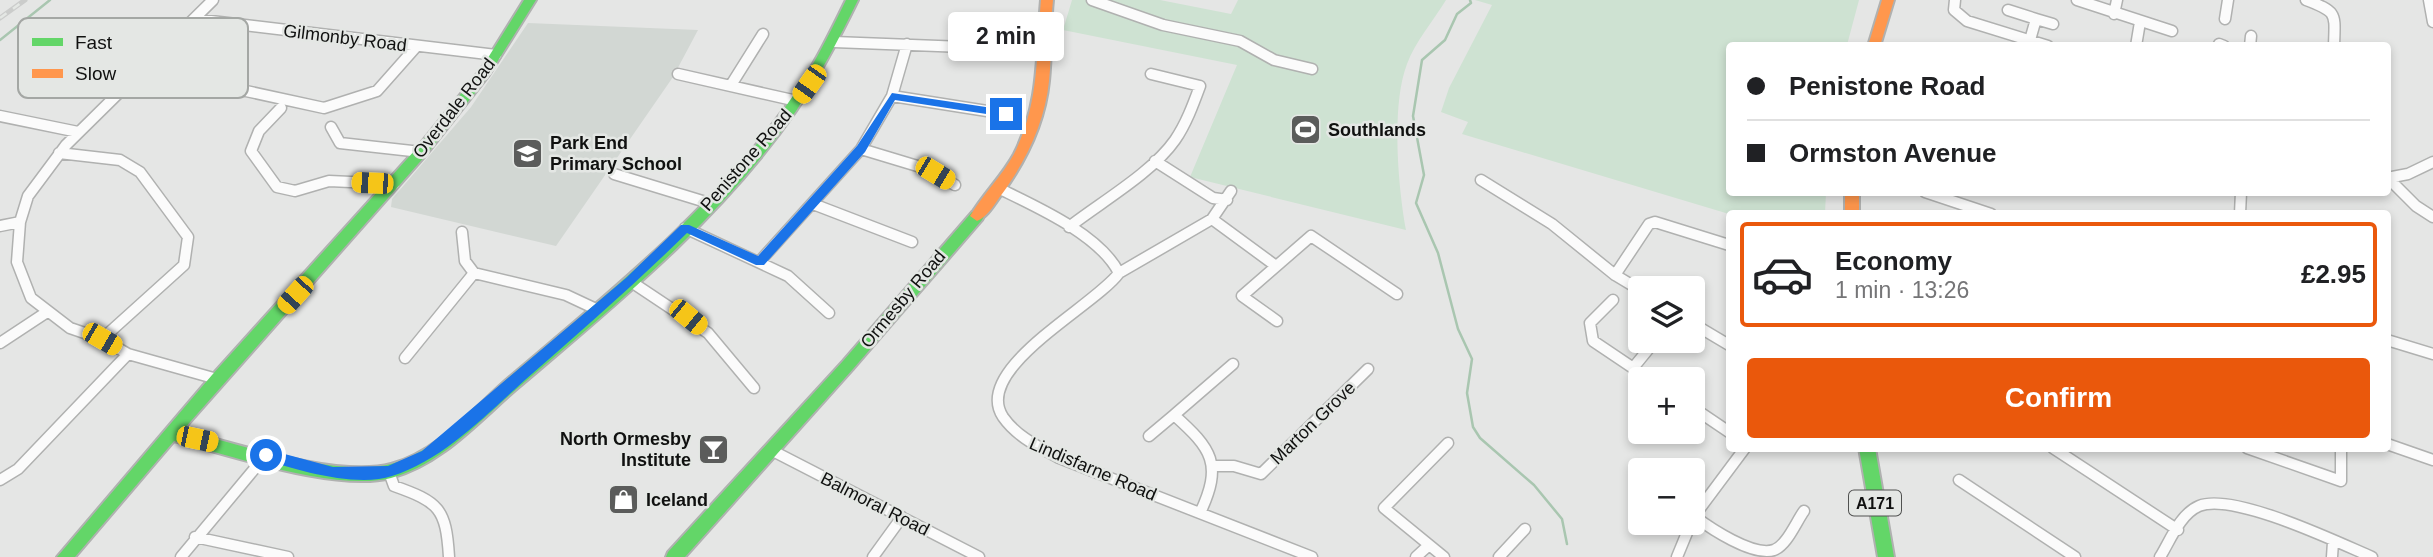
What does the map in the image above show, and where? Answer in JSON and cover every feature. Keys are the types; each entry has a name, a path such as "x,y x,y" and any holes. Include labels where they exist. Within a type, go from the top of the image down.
{"street":[{"path":"195,18 214,0"},
{"name":"Overdale Road","path":"65,557 173,434 217,379 421,152 496,55 530,0"},
{"name":"Penistone Road","path":"173,434 333,473 389,472 426,455 598,310 709,203 779,128 834,43 852,0"},
{"name":"Ormesby Road","path":"674,557 1000,189 1017,162 1035,121 1041,93 1047,0"},
{"path":"1092,0 1163,25 1240,41 1274,60 1312,69"},
{"path":"1875,42 1888,0"},
{"path":"1955,0 1954,10 1968,21 2036,42"},
{"path":"2077,0 2172,31"},
{"path":"2114,14 2117,0"},
{"path":"2225,19 2228,0"},
{"path":"2305,0 2330,9 2335,16 2334,42"},
{"path":"2429,0 2433,22"},
{"path":"2008,10 2053,24"},
{"path":"2030,40 2036,19"},
{"path":"2137,42 2140,22"},
{"name":"Gilmonby Road","path":"248,26 496,55"},
{"path":"731,85 763,34"},
{"path":"834,43 990,48"},
{"path":"760,261 861,149 892,96 907,44"},
{"path":"248,92 324,108 377,91 416,47"},
{"path":"678,74 797,101"},
{"path":"1069,227 1155,161 1185,124 1200,86 1151,74"},
{"path":"892,96 1006,114"},
{"path":"116,98 59,153 28,196 20,222 17,262 32,298 70,328 102,339 128,354 217,379"},
{"path":"281,108 259,131 251,151 277,187 295,191 329,181 394,184"},
{"path":"0,116 78,132"},
{"path":"266,123 278,127"},
{"path":"331,127 340,143 421,152"},
{"path":"861,149 923,168 955,185"},
{"path":"59,153 120,160 140,172 188,237 184,265 102,339"},
{"path":"1155,161 1213,198 1229,196 1212,219 1276,266"},
{"path":"2391,177 2408,174 2433,162"},
{"path":"614,174 709,203"},
{"path":"1480,180 1552,224 1628,283"},
{"path":"2391,182 2416,206 2433,217"},
{"path":"1000,189 1035,204 1069,227 1114,260 1119,273"},
{"path":"1939,196 1979,210"},
{"path":"813,204 912,242"},
{"name":"Lindisfarne Road","path":"1212,219 1119,273 1006,370 996,400 1000,414 1027,443 1312,557"},
{"path":"0,226 20,222"},
{"path":"1615,275 1649,224 1655,222 1726,244"},
{"path":"685,228 760,261 801,285 829,313"},
{"path":"462,232 465,261 474,273 566,295 598,310"},
{"path":"1277,321 1242,296 1311,236 1397,294"},
{"path":"405,358 474,273"},
{"path":"630,281 708,333 754,388"},
{"path":"1613,300 1590,323 1590,332 1593,341 1632,367"},
{"path":"0,343 47,312"},
{"path":"1705,331 1726,343"},
{"path":"2391,341 2433,354"},
{"path":"1634,367 1645,353"},
{"path":"0,480 18,469 128,354"},
{"path":"1149,436 1233,364"},
{"name":"Marton Grove","path":"1215,466 1234,466 1261,474 1368,369"},
{"path":"1174,415 1203,440 1215,466 1209,495 1200,513"},
{"path":"1705,416 1726,430"},
{"path":"1444,557 1384,508 1448,443"},
{"path":"2391,445 2433,460"},
{"name":"Balmoral Road","path":"771,450 979,557"},
{"path":"1705,502 1742,452"},
{"name":"A171","path":"1868,452 1886,557"},
{"path":"2059,452 2178,530"},
{"path":"2258,452 2341,481 2341,452"},
{"path":"181,557 266,455"},
{"path":"389,472 394,486 433,501 448,520 449,557"},
{"path":"1959,480 2075,557"},
{"path":"2160,557 2186,516 2201,505 2225,504 2253,510 2372,557"},
{"path":"1705,528 1743,551 1765,555 1774,550 1804,511"},
{"path":"873,557 902,517"},
{"path":"1499,557 1525,528"},
{"path":"1677,557 1686,535"},
{"path":"195,537 288,557"},
{"path":"2332,557 2333,542"},
{"path":"1416,557 1429,545"}],"shaded area":[{"name":"Park End Primary School","path":"528,23 698,30 673,77 556,246 391,207 392,199 471,107"}],"green space":[{"name":"Southlands","path":"1072,0 1160,0 1231,14 1238,0 1446,0 1415,48 1402,81 1398,146 1406,230 1190,177 1237,65 1063,30"},
{"path":"1475,0 1859,0 1848,42 1726,42 1726,196 1826,196 1825,210 1726,210 1726,213 1462,134 1468,122 1441,112 1449,88 1492,5"}],"waterway":[{"path":"28,18 50,0"},
{"path":"1470,0 1471,3 1457,14 1445,40 1422,60 1413,116 1424,175 1416,203 1438,253 1458,329 1472,359 1467,393 1473,427 1480,438 1534,485 1562,519 1567,544"},
{"path":"0,40 18,26"}],"railway":[{"path":"0,18 25,0"}],"traffic: fast":[{"path":"65,557 217,379 421,152 485,72 530,0"},
{"path":"173,434 283,463 345,473 391,471 408,465 440,446 607,303 705,210 750,161 791,109 825,55 852,0"},
{"path":"674,557 848,365 977,216"},
{"path":"1868,452 1886,557"}],"traffic: slow":[{"path":"977,216 1011,170 1035,119 1043,81 1047,0"},
{"path":"1875,42 1888,0"},
{"path":"1852,196 1852,210"}],"place":[{"name":"Southlands","path":"1305,130"},
{"name":"Park End Primary School","path":"527,153"},
{"name":"North Ormesby Institute","path":"714,449"},
{"name":"Iceland","path":"623,500"}],"route":[{"path":"266,455 333,473 389,472 426,455 630,281 685,228 760,261 861,149 892,96 1006,114"}]}
